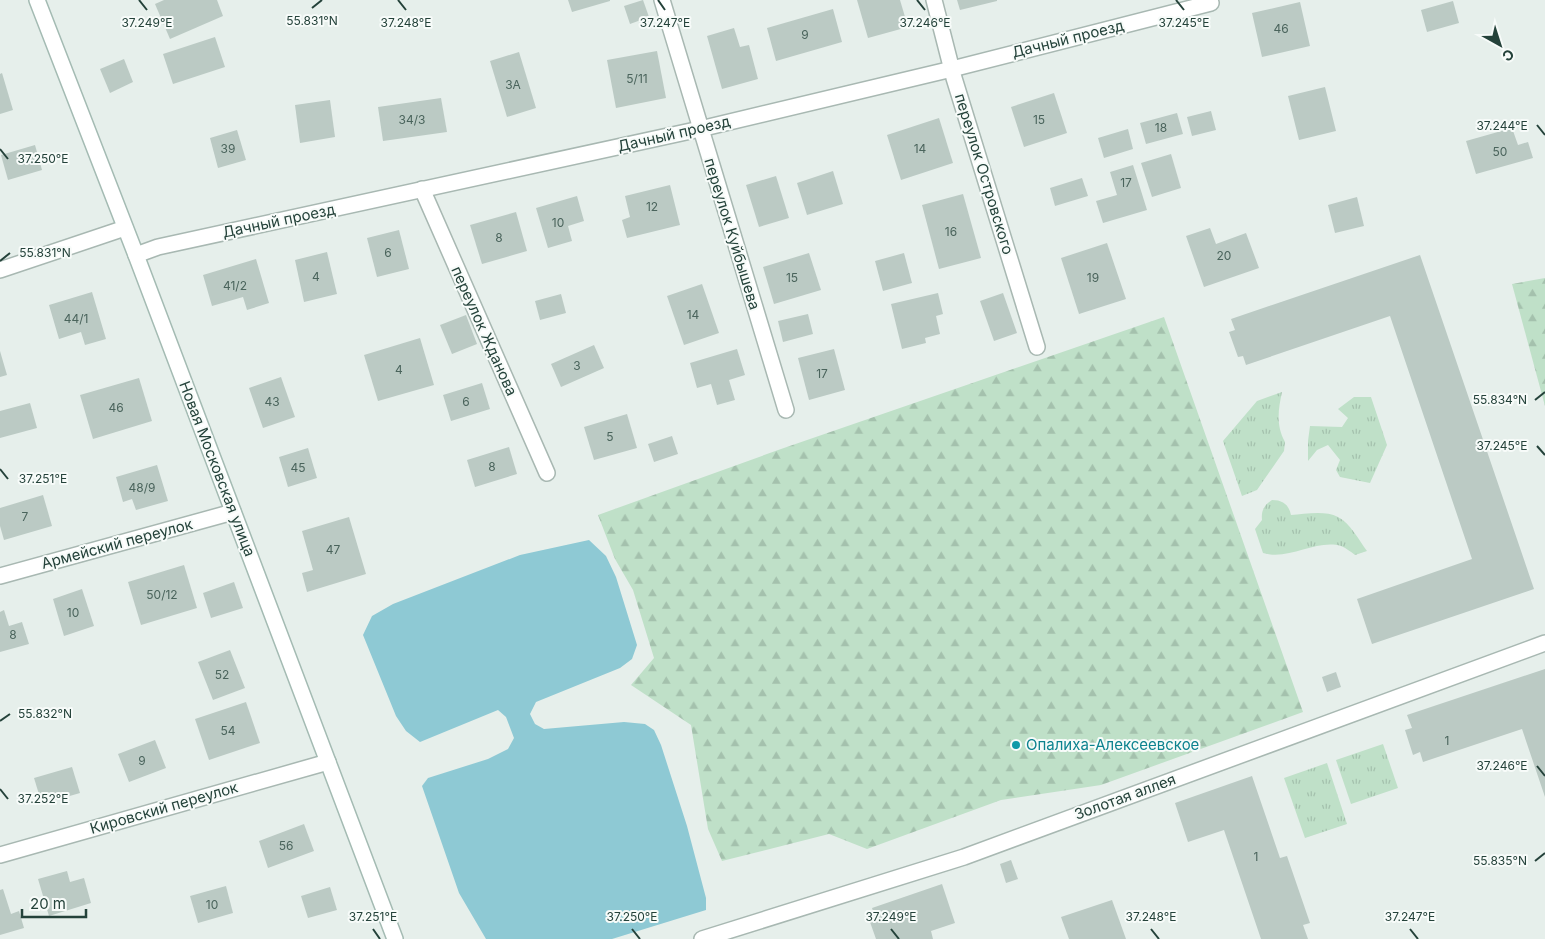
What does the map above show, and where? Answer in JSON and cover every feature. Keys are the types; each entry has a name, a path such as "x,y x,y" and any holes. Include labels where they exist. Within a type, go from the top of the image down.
{"street":[{"name":"Новая Московская улица","path":"37,0 136,254 395,939"},
{"name":"переулок Куйбышева","path":"662,0 786,410"},
{"name":"переулок Островского","path":"934,0 952,69 1037,347"},
{"name":"Дачный проезд","path":"136,254 167,245 700,129 952,69 1210,2"},
{"name":"переулок Жданова","path":"422,190 547,473"},
{"path":"0,270 125,228"},
{"name":"Армейский переулок","path":"0,576 233,512"},
{"name":"Золотая аллея","path":"702,939 964,857 1545,643"},
{"name":"Кировский переулок","path":"0,855 328,762"}],"green space":[{"path":"1545,278 1545,406 1512,284"},
{"path":"1164,317 1303,712 1101,785 1001,800 867,849 829,834 722,861 708,829 691,725 631,685 654,658 633,590 615,559 598,515 781,449"},
{"path":"1282,392 1279,418 1280,430 1285,442 1284,451 1257,490 1242,496 1223,441 1257,401"},
{"path":"1354,397 1371,397 1387,445 1370,483 1340,477 1336,470 1340,460 1328,445 1317,450 1308,461 1310,426 1342,427 1348,418 1338,409"},
{"path":"1272,500 1285,504 1289,508 1291,515 1321,513 1338,517 1350,527 1367,551 1355,555 1341,546 1322,545 1283,554 1263,553 1255,529 1262,520 1264,508"},
{"path":"1383,744 1398,788 1351,804 1336,760"},
{"path":"1327,763 1347,824 1305,838 1284,778"}],"water":[{"path":"589,540 606,556 616,577 637,645 632,659 620,668 536,702 530,714 535,724 544,729 624,722 645,724 654,730 661,745 687,826 706,898 706,910 612,939 486,939 459,893 422,786 428,778 488,759 508,749 514,738 506,717 498,710 420,742 406,731 396,716 363,635 372,616 393,604 520,555"}],"building":[{"path":"164,0 217,0 223,16 170,39 155,4"},
{"path":"568,0 610,0 610,1 572,12"},
{"path":"643,0 649,17 630,24 624,6"},
{"path":"857,0 900,0 908,27 868,38"},
{"path":"957,0 997,0 997,1 960,10"},
{"path":"1453,1 1459,23 1427,32 1421,10"},
{"path":"1300,2 1310,46 1262,57 1252,13"},
{"path":"833,9 842,42 776,61 767,28"},
{"path":"734,28 740,47 749,45 758,79 722,89 707,36"},
{"path":"215,37 225,67 173,84 163,54"},
{"path":"657,51 666,98 616,108 607,60"},
{"path":"519,52 536,108 507,117 490,61"},
{"path":"124,59 133,82 110,93 100,69"},
{"path":"2,73 13,110 0,114 0,74"},
{"path":"1325,87 1336,131 1299,140 1288,96"},
{"path":"1054,93 1067,133 1024,147 1011,107"},
{"path":"441,98 447,132 383,141 378,107"},
{"path":"330,100 335,137 300,143 295,105"},
{"path":"1211,111 1216,130 1192,136 1187,117"},
{"path":"1177,113 1183,134 1146,144 1140,123"},
{"path":"939,118 953,163 901,180 887,135"},
{"path":"1512,128 1518,145 1528,142 1533,158 1476,174 1466,141"},
{"path":"1128,129 1133,149 1104,158 1098,138"},
{"path":"237,130 246,160 218,168 210,138"},
{"path":"35,145 42,170 8,180 1,155"},
{"path":"1171,154 1181,188 1152,197 1141,163"},
{"path":"1133,165 1147,210 1103,223 1096,201 1117,195 1110,172"},
{"path":"833,171 843,204 807,215 797,183"},
{"path":"776,176 789,218 759,227 746,185"},
{"path":"1082,178 1088,196 1055,206 1050,188"},
{"path":"670,185 680,225 627,238 622,220 630,217 625,196"},
{"path":"963,194 981,258 939,269 922,205"},
{"path":"577,196 584,221 568,226 572,241 548,248 536,208"},
{"path":"1357,197 1364,226 1335,233 1328,205"},
{"path":"516,212 527,251 482,264 470,225"},
{"path":"1210,228 1216,244 1246,233 1259,268 1204,287 1186,236"},
{"path":"399,230 409,269 377,277 367,238"},
{"path":"1107,243 1126,299 1079,314 1061,258"},
{"path":"327,252 337,294 304,302 295,260"},
{"path":"809,253 821,290 774,304 763,267"},
{"path":"904,253 912,283 883,291 875,261"},
{"path":"1420,255 1534,589 1372,644 1357,599 1472,559 1390,316 1246,365 1243,356 1238,357 1229,332 1235,330 1231,319"},
{"path":"256,259 269,303 247,310 243,297 212,306 203,275"},
{"path":"702,284 719,333 684,345 667,296"},
{"path":"92,292 106,339 85,345 81,332 59,339 49,305"},
{"path":"938,293 943,314 936,316 940,334 925,338 926,343 902,349 891,304"},
{"path":"1003,293 1017,333 994,341 980,301"},
{"path":"561,294 566,313 540,320 535,301"},
{"path":"808,314 813,334 783,342 778,321"},
{"path":"466,315 477,344 452,354 440,325"},
{"path":"420,338 434,385 378,401 364,355"},
{"path":"594,345 604,368 561,387 551,364"},
{"path":"737,349 745,375 729,380 735,400 717,405 711,384 697,388 690,363"},
{"path":"834,349 845,390 809,400 798,358"},
{"path":"0,351 7,375 0,377"},
{"path":"281,377 295,417 263,428 249,388"},
{"path":"139,378 152,421 93,439 80,395"},
{"path":"482,383 490,409 451,421 443,395"},
{"path":"30,403 37,428 0,438 0,411"},
{"path":"627,414 637,448 594,460 584,427"},
{"path":"672,436 678,454 654,462 648,444"},
{"path":"509,447 517,474 475,487 467,460"},
{"path":"308,448 317,478 288,487 279,457"},
{"path":"157,465 168,501 136,510 132,499 123,502 116,477"},
{"path":"43,495 52,526 4,540 0,526 0,508"},
{"path":"349,517 366,574 307,592 302,573 313,570 302,531"},
{"path":"184,565 197,608 141,625 128,582"},
{"path":"234,582 243,608 211,618 203,593"},
{"path":"82,589 94,626 64,636 53,599"},
{"path":"4,610 9,626 22,622 29,644 0,652 0,612"},
{"path":"230,650 245,688 213,700 198,662"},
{"path":"1545,669 1545,797 1522,729 1423,762 1420,752 1413,755 1405,730 1412,728 1407,715"},
{"path":"1336,672 1341,687 1327,692 1322,677"},
{"path":"246,702 260,743 209,760 195,719"},
{"path":"155,740 166,768 129,782 118,754"},
{"path":"72,767 80,793 42,804 34,778"},
{"path":"1252,776 1280,858 1287,856 1310,923 1303,925 1308,939 1261,939 1224,830 1188,842 1175,803"},
{"path":"304,824 314,851 268,868 259,841"},
{"path":"1011,860 1018,879 1006,883 1000,864"},
{"path":"67,871 70,882 84,878 91,903 49,916 38,879"},
{"path":"942,884 955,923 931,931 933,939 876,939 870,922 876,920 872,908"},
{"path":"226,886 233,913 198,923 190,896"},
{"path":"330,887 337,910 308,918 301,896"},
{"path":"3,889 11,914 19,911 24,928 0,935 0,890"},
{"path":"1112,900 1126,939 1069,939 1061,917"}],"place":[{"name":"Опалиха-Алексеевское","path":"1016,745"}]}
